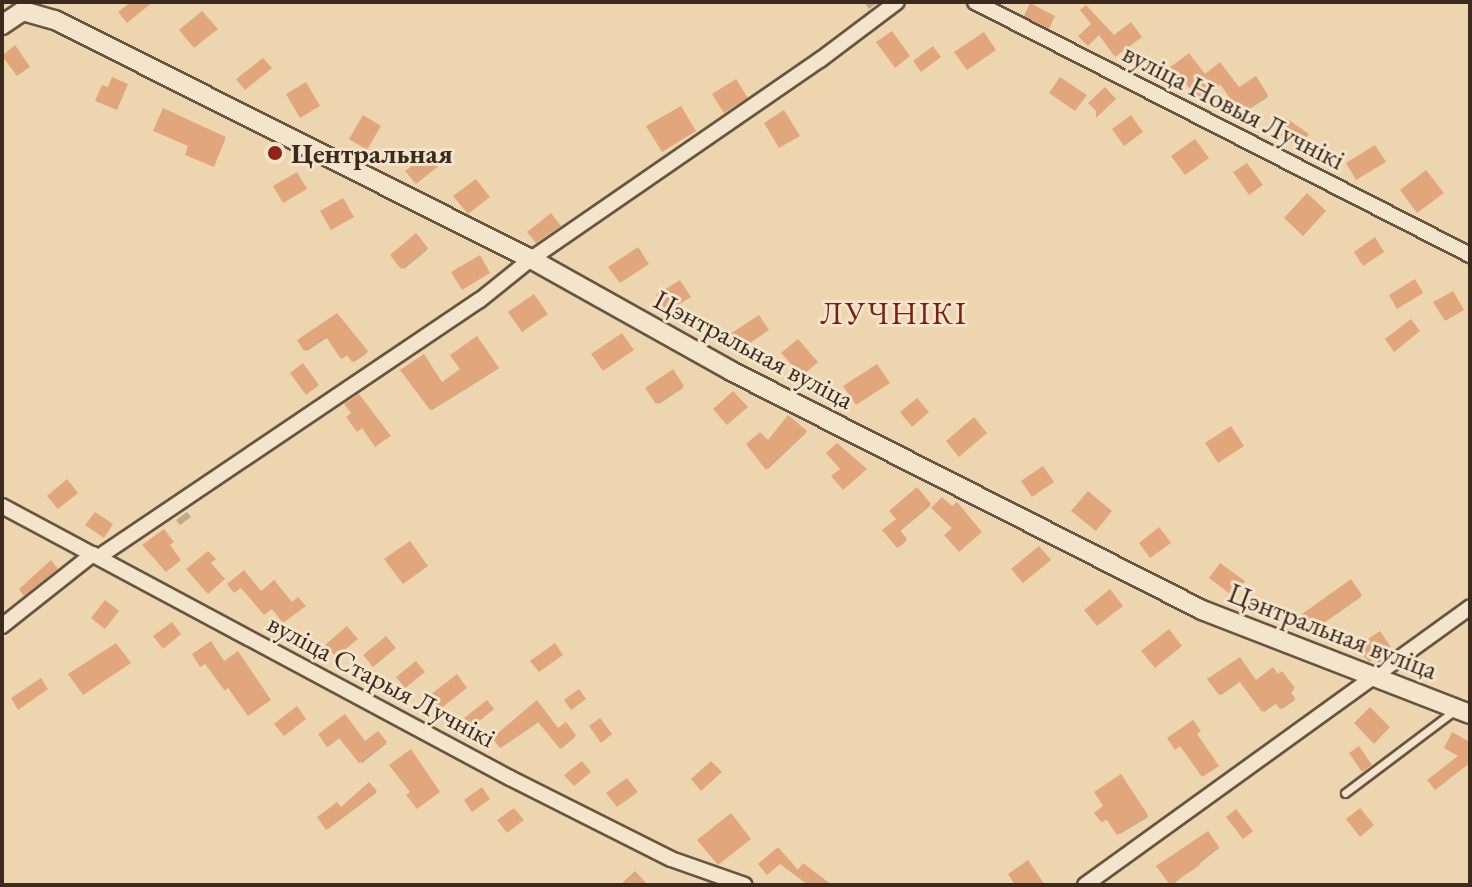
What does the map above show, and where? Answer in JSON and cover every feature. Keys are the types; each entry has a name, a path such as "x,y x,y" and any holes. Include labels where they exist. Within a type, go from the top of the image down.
{"main road":[{"name":"Цэнтральная вуліца","path":"20,6 83,34 531,259 731,371 1202,610 1463,711"},
{"path":"2,25 20,6"}],"street":[{"path":"2,626 97,555 480,300 531,259 820,60 897,2"},
{"name":"вуліца Новыя Лучнікі","path":"975,2 1470,255"},
{"name":"вуліца Старыя Лучнікі","path":"2,506 510,778 671,859 745,885"},
{"path":"1085,885 1470,607"}],"lane":[{"path":"1345,793 1463,711"}],"building":[{"path":"131,2 153,2 127,23 118,12"},
{"path":"1030,3 1055,16 1049,29 1024,16"},
{"path":"1086,5 1114,35 1131,22 1142,37 1115,57 1099,35 1088,46 1078,36 1091,24 1080,10"},
{"path":"202,11 218,29 194,48 179,30"},
{"path":"892,31 910,56 895,68 876,42"},
{"path":"984,32 996,50 967,70 954,52"},
{"path":"15,45 30,67 17,76 2,56"},
{"path":"933,46 941,57 921,72 913,61"},
{"path":"1189,53 1205,74 1220,62 1239,87 1256,76 1268,95 1241,114 1220,84 1199,100 1183,80 1176,86 1165,71"},
{"path":"263,58 272,68 245,90 236,79"},
{"path":"112,77 128,84 117,110 95,101 102,85 108,87"},
{"path":"1060,77 1087,95 1075,111 1049,93"},
{"path":"736,79 748,98 724,113 712,94"},
{"path":"306,82 320,106 300,118 286,94"},
{"path":"1105,87 1116,99 1096,118 1096,111 1088,103"},
{"path":"681,106 696,131 662,152 646,126"},
{"path":"163,108 226,137 214,167 185,155 188,146 153,131"},
{"path":"784,110 800,136 779,148 764,123"},
{"path":"363,115 381,126 367,150 349,139"},
{"path":"1131,115 1143,132 1124,146 1112,129"},
{"path":"1286,118 1309,134 1299,148 1276,132"},
{"path":"1195,139 1209,158 1185,175 1171,156"},
{"path":"1375,145 1386,162 1356,180 1346,163"},
{"path":"430,152 440,165 416,184 405,171"},
{"path":"1247,163 1263,185 1249,195 1233,172"},
{"path":"1426,170 1444,193 1417,213 1400,190"},
{"path":"297,172 307,189 283,203 273,186"},
{"path":"476,179 490,197 468,214 453,196"},
{"path":"1307,193 1326,211 1303,236 1284,218"},
{"path":"343,198 354,217 331,230 320,211"},
{"path":"551,213 561,226 536,243 527,232"},
{"path":"416,233 428,248 401,269 390,255"},
{"path":"1375,237 1384,252 1363,266 1354,252"},
{"path":"638,247 649,264 620,283 608,267"},
{"path":"480,255 490,273 462,290 451,272"},
{"path":"1415,279 1423,293 1397,309 1389,295"},
{"path":"680,280 691,297 667,312 656,295"},
{"path":"1453,291 1464,310 1445,321 1433,302"},
{"path":"534,294 548,314 522,332 508,312"},
{"path":"337,313 368,351 352,362 347,355 341,359 326,337 304,351 297,340"},
{"path":"759,315 769,330 737,352 727,336"},
{"path":"1411,319 1420,331 1394,352 1385,339"},
{"path":"622,333 634,350 603,371 591,354"},
{"path":"477,336 499,368 430,410 400,370 424,354 442,382 460,369 450,355"},
{"path":"798,339 818,362 802,376 781,353"},
{"path":"303,363 319,385 306,395 290,373"},
{"path":"877,364 890,383 856,405 843,386"},
{"path":"673,369 684,386 656,404 645,388"},
{"path":"733,391 748,407 727,425 713,409"},
{"path":"359,394 391,436 375,447 362,428 357,432 346,417 351,413 344,404"},
{"path":"917,398 929,412 912,427 900,412"},
{"path":"788,415 807,431 766,470 746,444 760,432 768,440"},
{"path":"974,417 987,433 959,457 946,441"},
{"path":"1231,426 1244,446 1218,463 1205,443"},
{"path":"837,443 867,469 843,490 831,476 840,469 826,453"},
{"path":"1043,466 1054,482 1032,497 1021,481"},
{"path":"67,479 78,493 58,509 47,496"},
{"path":"917,487 931,504 900,530 907,539 897,548 882,530 896,519 889,511"},
{"path":"1088,491 1112,511 1096,531 1071,511"},
{"path":"942,497 952,506 957,502 982,532 959,552 944,535 952,528 931,508"},
{"path":"95,512 113,524 104,538 85,525"},
{"path":"1159,527 1171,543 1150,558 1139,543"},
{"path":"164,529 174,542 170,545 181,560 166,572 142,545"},
{"path":"410,541 428,566 403,584 384,559"},
{"path":"1039,546 1051,560 1023,583 1011,569"},
{"path":"208,551 216,559 211,563 225,579 208,594 186,569"},
{"path":"51,560 58,569 24,596 19,589"},
{"path":"1220,563 1245,581 1234,597 1209,578"},
{"path":"244,570 261,591 274,580 292,602 298,597 306,606 283,623 272,609 264,615 241,588 234,593 227,584"},
{"path":"1351,579 1362,595 1313,630 1302,614"},
{"path":"1110,589 1123,606 1097,626 1084,610"},
{"path":"105,600 119,611 105,629 91,618"},
{"path":"172,622 181,634 163,649 153,636"},
{"path":"347,626 358,639 336,657 325,645"},
{"path":"1169,629 1182,646 1155,668 1141,651"},
{"path":"1380,631 1391,647 1369,662 1356,647"},
{"path":"386,636 396,648 373,667 363,655"},
{"path":"211,641 224,661 238,651 271,700 248,716 228,688 225,691 205,664 200,667 192,654"},
{"path":"116,643 131,663 83,695 68,674"},
{"path":"555,643 563,655 539,672 530,661"},
{"path":"1240,657 1256,680 1273,667 1278,674 1282,671 1295,688 1290,691 1295,698 1280,709 1275,703 1262,712 1239,681 1219,695 1207,679"},
{"path":"416,661 425,672 405,688 396,677"},
{"path":"457,674 467,688 440,709 430,695"},
{"path":"41,678 48,689 18,710 11,698"},
{"path":"579,689 586,699 571,710 564,700"},
{"path":"487,700 494,709 472,727 464,718"},
{"path":"537,700 558,728 566,722 576,735 560,749 538,722 500,748 492,738"},
{"path":"297,706 306,719 284,736 274,724"},
{"path":"1370,707 1390,727 1374,744 1354,723"},
{"path":"345,714 365,741 378,731 387,742 359,763 339,738 327,747 318,734"},
{"path":"600,718 612,734 601,743 589,726"},
{"path":"1193,720 1201,731 1197,734 1219,766 1202,777 1180,746 1175,750 1167,738"},
{"path":"1452,732 1470,742 1470,763 1435,790 1427,780 1458,756 1444,748"},
{"path":"1359,746 1372,765 1362,772 1349,753"},
{"path":"411,749 440,792 417,809 406,795 410,792 389,765"},
{"path":"582,761 591,772 574,786 564,775"},
{"path":"711,761 722,772 701,791 691,779"},
{"path":"1121,774 1148,815 1117,835 1106,819 1101,822 1094,813 1103,806 1094,792"},
{"path":"627,778 638,792 617,807 606,793"},
{"path":"369,782 377,791 326,830 317,817 337,802 341,807"},
{"path":"482,787 490,799 472,812 464,800"},
{"path":"514,808 524,820 507,833 497,820"},
{"path":"1360,808 1374,825 1360,837 1346,819"},
{"path":"1236,809 1253,831 1243,839 1226,817"},
{"path":"731,813 751,839 718,865 697,840"},
{"path":"1208,831 1219,847 1198,862 1200,865 1170,885 1156,866"},
{"path":"778,847 798,870 803,863 832,885 808,885 780,864 767,875 758,864"},
{"path":"1028,860 1045,885 1015,885 1008,874"},
{"path":"635,871 648,885 620,885"}],"place":[{"name":"Центральная","path":"275,153"}],"district":[{"name":"ЛУЧНІКІ","path":"894,313"}]}
